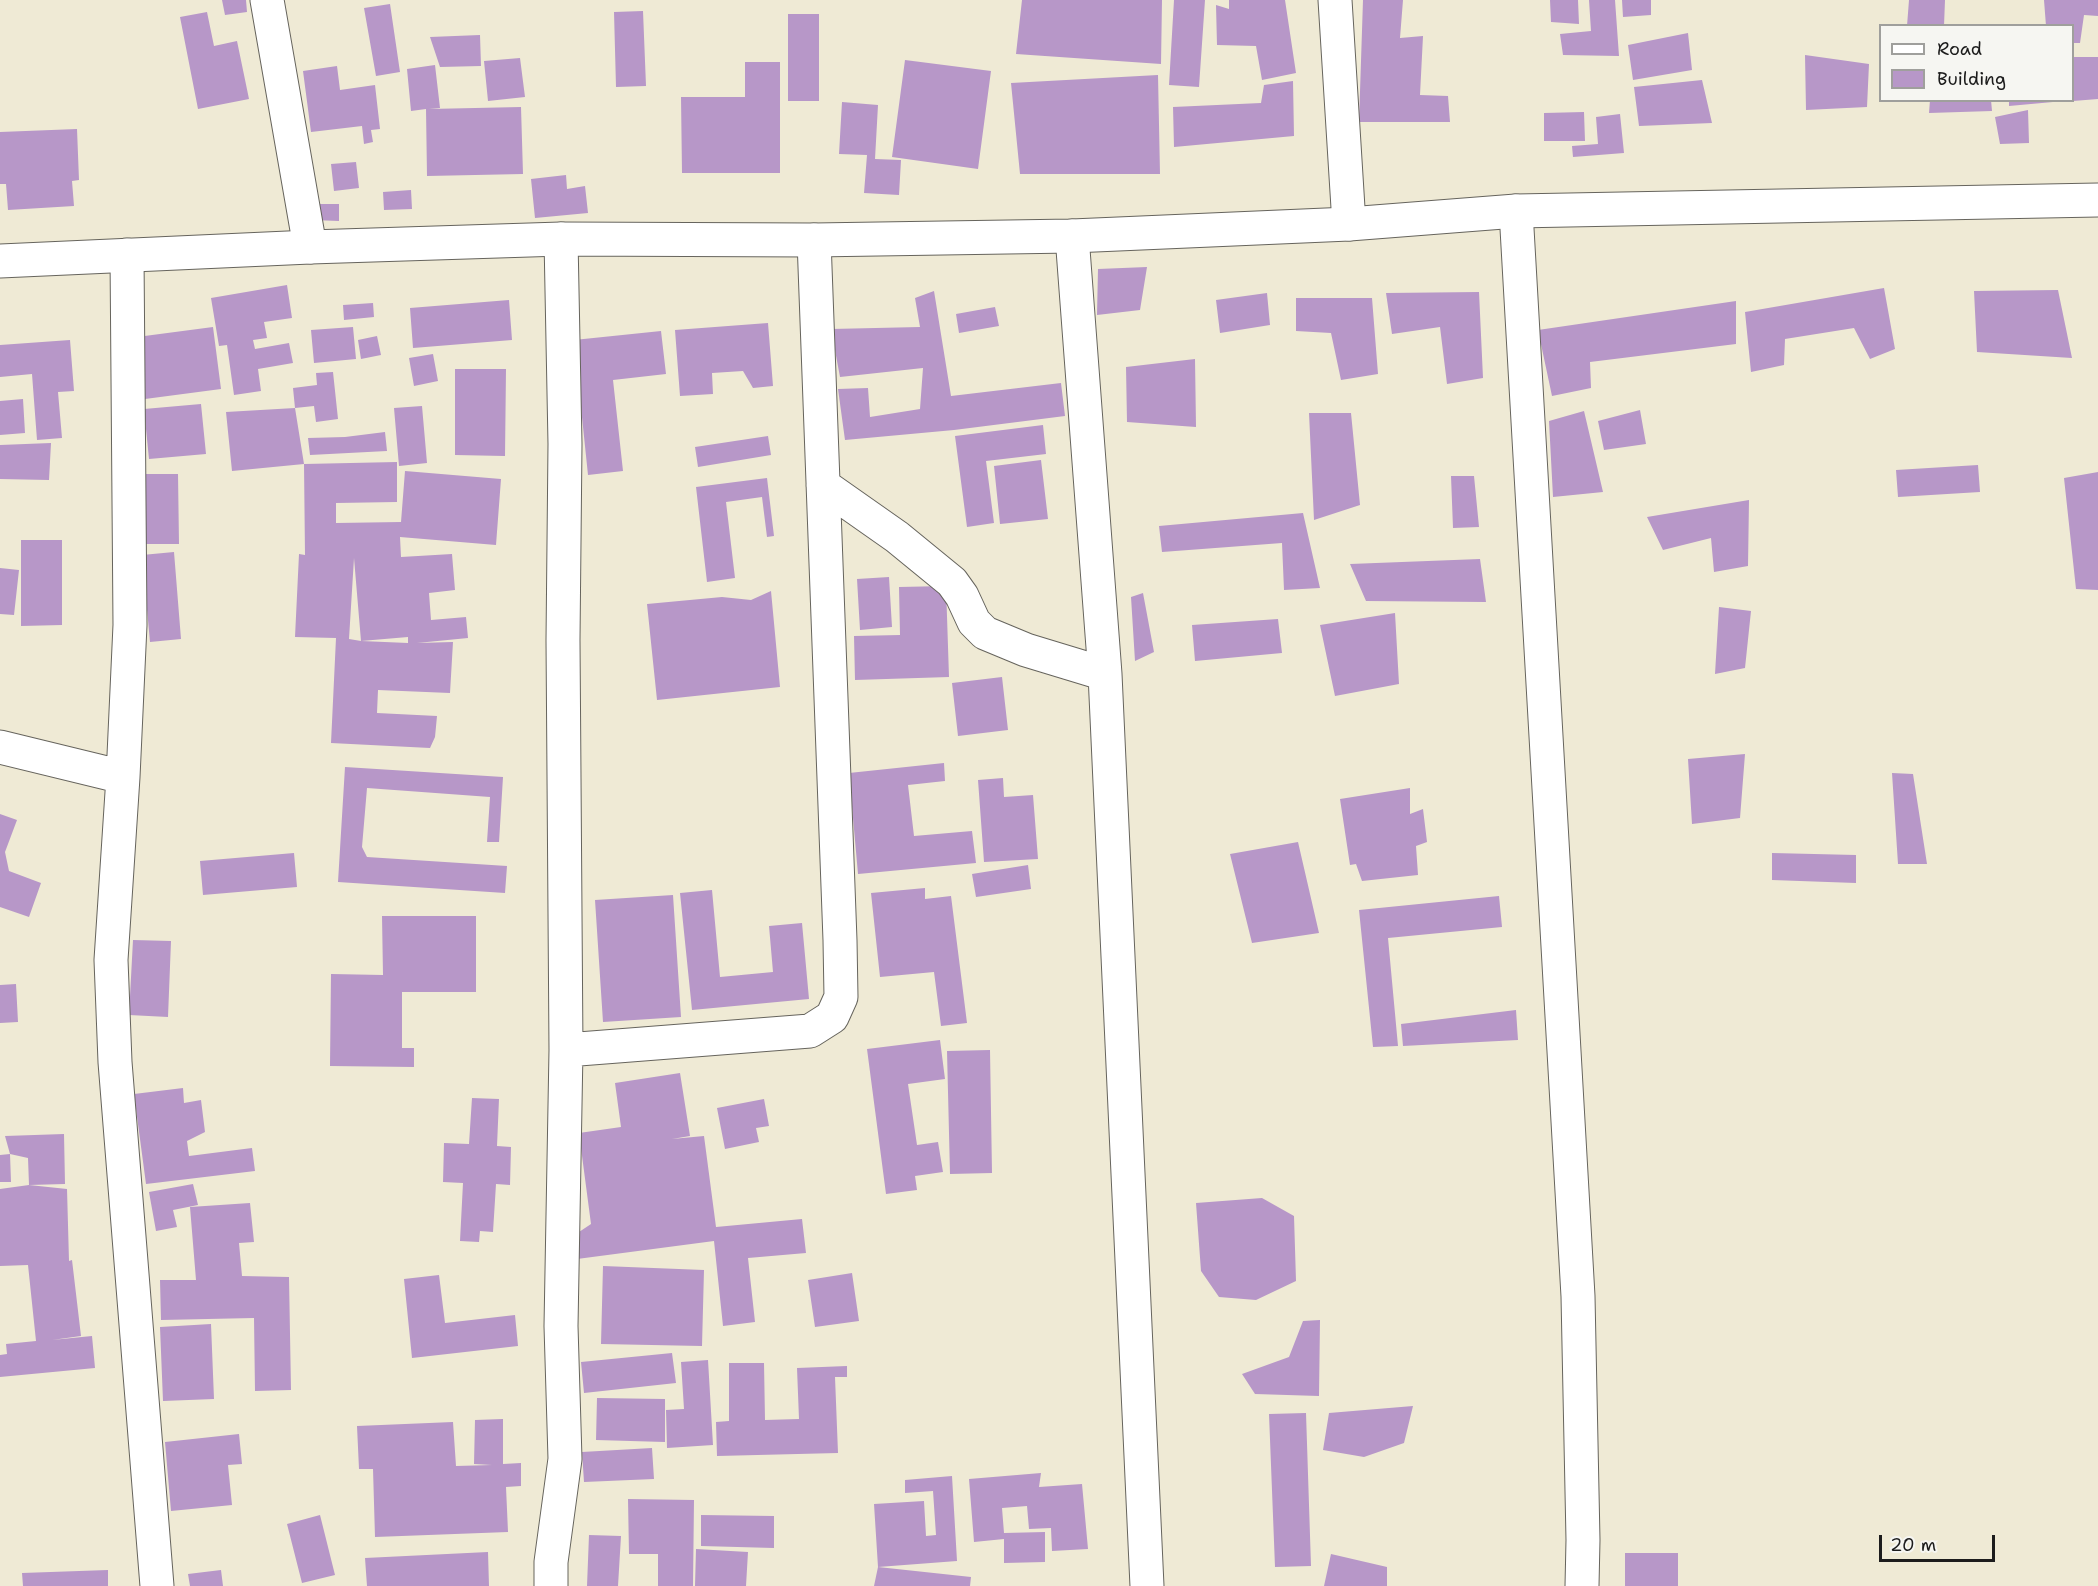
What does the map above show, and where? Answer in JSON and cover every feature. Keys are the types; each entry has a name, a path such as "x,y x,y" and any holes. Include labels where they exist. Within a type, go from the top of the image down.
{"street":[{"path":"267,0 310,247"},
{"path":"1335,0 1349,224"},
{"path":"0,261 310,247 561,239 814,240 1072,236 1349,224 1516,211 2098,200"},
{"path":"1516,211 1578,1296 1582,1586"},
{"path":"1072,236 1105,674 1147,1586"},
{"path":"551,1586 551,1562 565,1459 561,1326 566,1050 565,444 561,239"},
{"path":"566,1050 810,1031 832,1017 841,997 814,240"},
{"path":"127,255 130,625 111,960 115,1062 157,1586"},
{"path":"823,485 897,537 952,582 962,596 974,622 985,633 1026,650 1105,674"},
{"path":"0,747 123,777"}],"building":[{"path":"222,0 246,0 247,12 225,15"},
{"path":"1022,0 1162,0 1161,64 1016,54"},
{"path":"1174,0 1205,0 1199,87 1169,85"},
{"path":"1229,0 1285,0 1296,73 1262,80 1256,46 1217,45 1216,5 1229,9"},
{"path":"1363,0 1403,0 1400,38 1423,36 1420,95 1448,96 1450,122 1359,122"},
{"path":"1550,0 1578,0 1579,24 1551,22"},
{"path":"1589,0 1615,0 1619,56 1563,55 1560,34 1591,31"},
{"path":"1622,0 1651,0 1651,15 1623,17"},
{"path":"1909,0 1945,0 1944,24 1907,24"},
{"path":"2044,0 2098,0 2098,16 2084,15 2080,43 2074,43 2074,24 2046,24"},
{"path":"390,4 400,72 376,76 364,8"},
{"path":"643,11 646,86 616,87 614,12"},
{"path":"207,12 214,46 237,41 249,99 198,109 180,17"},
{"path":"788,14 819,14 819,101 788,101"},
{"path":"1688,33 1692,70 1633,80 1628,45"},
{"path":"480,35 481,66 440,67 430,37"},
{"path":"1805,55 1869,64 1867,107 1806,110"},
{"path":"2074,57 2098,57 2098,99 2074,101"},
{"path":"520,58 525,97 488,101 484,61"},
{"path":"905,60 991,71 978,169 892,157"},
{"path":"745,62 780,62 780,173 682,173 681,97 745,97"},
{"path":"435,65 440,108 429,109 521,107 523,174 427,176 426,109 411,111 407,69"},
{"path":"337,66 340,90 375,85 380,129 371,130 373,142 364,144 362,126 311,132 303,71"},
{"path":"1158,75 1160,174 1020,174 1011,83"},
{"path":"1702,80 1712,123 1639,126 1634,87"},
{"path":"1293,81 1294,136 1174,147 1173,107 1261,103 1264,85"},
{"path":"842,102 878,105 875,159 901,160 899,195 864,193 867,155 839,154"},
{"path":"1930,102 1991,102 1992,111 1929,113"},
{"path":"2009,102 2053,102 2009,106"},
{"path":"2028,110 2029,143 2000,144 1995,117"},
{"path":"1584,112 1585,141 1544,141 1544,113"},
{"path":"1620,114 1624,153 1573,157 1572,146 1598,144 1596,117"},
{"path":"77,129 79,180 72,181 74,206 8,210 6,184 0,184 0,132"},
{"path":"356,162 359,188 334,191 331,164"},
{"path":"566,175 567,189 585,186 588,213 535,218 531,179"},
{"path":"411,190 412,209 384,210 383,192"},
{"path":"314,204 339,204 339,221 313,220"},
{"path":"1147,267 1140,310 1097,315 1098,269"},
{"path":"287,285 292,318 264,322 267,338 253,340 255,349 289,343 293,363 258,369 261,391 234,395 227,345 219,346 211,298"},
{"path":"1884,288 1895,349 1870,359 1854,328 1785,339 1784,365 1751,372 1745,312"},
{"path":"2058,290 2072,358 1977,352 1974,291"},
{"path":"934,291 951,396 1061,383 1065,416 954,430 845,440 838,389 868,388 870,417 920,409 923,368 840,377 831,329 920,327 915,298"},
{"path":"1479,292 1483,378 1447,384 1440,327 1392,334 1386,293"},
{"path":"1267,293 1270,325 1220,333 1216,300"},
{"path":"1296,298 1372,298 1378,374 1341,380 1331,333 1296,331"},
{"path":"509,300 512,340 413,348 410,308"},
{"path":"1736,301 1736,344 1590,362 1591,388 1552,396 1538,330"},
{"path":"373,303 374,317 344,320 343,305"},
{"path":"995,307 999,326 959,333 956,314"},
{"path":"768,323 773,386 753,388 743,371 712,373 713,394 680,396 675,330"},
{"path":"213,327 221,389 145,399 137,337"},
{"path":"353,327 356,359 314,363 311,330"},
{"path":"661,331 666,374 613,380 623,471 588,475 574,340"},
{"path":"377,336 381,355 361,359 358,340"},
{"path":"70,340 74,391 58,392 62,438 37,440 32,374 0,377 0,345"},
{"path":"433,354 438,381 414,386 409,358"},
{"path":"1195,359 1196,427 1127,422 1126,367"},
{"path":"455,369 506,369 505,456 455,455"},
{"path":"333,372 338,419 316,422 314,406 295,408 293,388 317,385 316,373"},
{"path":"23,399 25,433 0,435 0,401"},
{"path":"201,404 206,454 149,459 144,409"},
{"path":"422,406 427,463 399,466 394,408"},
{"path":"295,408 304,464 232,471 226,412"},
{"path":"1640,410 1646,444 1604,450 1598,421"},
{"path":"1584,411 1603,492 1553,497 1549,421"},
{"path":"1309,413 1351,413 1360,505 1314,520"},
{"path":"1043,425 1046,454 986,461 994,523 967,527 955,436"},
{"path":"385,432 387,451 310,455 308,438 345,437"},
{"path":"768,436 771,455 698,467 695,447"},
{"path":"51,443 49,480 0,479 0,445"},
{"path":"1041,460 1048,519 1000,524 994,466"},
{"path":"397,462 397,502 336,503 336,523 401,522 405,471 501,479 496,545 400,537 401,557 452,554 455,590 429,593 431,620 466,617 468,638 417,643 453,642 450,693 378,690 377,713 437,716 435,737 430,748 331,743 336,638 295,637 299,554 305,555 304,464","holes":["354,558 361,641 349,639","408,637 408,643 361,641"]},
{"path":"1978,465 1980,492 1898,497 1896,470"},
{"path":"2098,472 2098,590 2076,589 2064,478"},
{"path":"141,474 178,474 179,544 142,544"},
{"path":"1451,476 1474,476 1479,527 1453,528"},
{"path":"767,478 774,536 767,537 762,497 726,502 735,578 707,582 696,487"},
{"path":"1749,500 1748,566 1714,572 1711,538 1663,550 1647,517"},
{"path":"1303,513 1320,588 1284,590 1282,543 1162,552 1159,526"},
{"path":"21,540 62,540 62,625 21,626"},
{"path":"174,552 181,639 150,642 142,555"},
{"path":"1480,559 1486,602 1366,601 1350,564"},
{"path":"0,568 19,570 14,615 0,614"},
{"path":"889,577 892,627 860,630 857,579"},
{"path":"946,586 949,677 855,680 854,636 900,635 899,587"},
{"path":"771,591 780,687 657,700 647,604 722,597 751,600"},
{"path":"1143,593 1154,652 1135,661 1131,597"},
{"path":"1719,607 1751,611 1745,668 1715,674"},
{"path":"1395,613 1399,684 1335,696 1320,625"},
{"path":"1278,619 1282,653 1195,661 1192,625"},
{"path":"1002,677 1008,730 958,736 952,683"},
{"path":"1745,754 1740,818 1692,824 1688,759"},
{"path":"944,763 945,781 908,785 914,836 972,831 976,863 858,874 849,773"},
{"path":"345,767 503,777 499,842 487,842 490,797 367,788 362,847 367,857 507,866 505,893 338,882"},
{"path":"1892,773 1913,774 1927,864 1898,864"},
{"path":"1003,778 1004,797 1033,795 1038,859 984,862 978,780"},
{"path":"1410,788 1410,814 1423,809 1427,842 1416,846 1418,875 1362,881 1356,864 1350,865 1340,799"},
{"path":"0,814 17,820 5,852 9,871 41,883 29,917 0,907"},
{"path":"1298,842 1319,933 1252,943 1230,854"},
{"path":"294,853 297,887 203,895 200,861"},
{"path":"1772,853 1856,855 1856,883 1772,880"},
{"path":"1028,865 1031,889 976,897 972,874"},
{"path":"925,888 925,899 951,896 967,1023 941,1026 934,972 880,977 871,893"},
{"path":"712,890 720,977 773,972 769,926 802,923 809,999 692,1010 680,893"},
{"path":"673,895 681,1017 603,1022 595,900"},
{"path":"1499,896 1502,927 1388,938 1398,1046 1373,1047 1359,910"},
{"path":"382,916 476,916 476,992 402,992 402,1048 414,1048 414,1067 330,1066 331,974 383,975"},
{"path":"133,940 171,941 168,1017 129,1015"},
{"path":"16,984 18,1022 0,1023 0,985"},
{"path":"1516,1010 1518,1040 1403,1046 1401,1024"},
{"path":"940,1040 945,1079 908,1084 917,1145 938,1142 943,1172 915,1176 917,1190 886,1194 867,1049"},
{"path":"990,1050 992,1173 950,1174 947,1051"},
{"path":"680,1073 690,1136 672,1139 704,1136 716,1227 802,1219 806,1253 748,1258 755,1322 723,1326 714,1241 577,1259 573,1236 591,1224 579,1133 621,1127 615,1083"},
{"path":"183,1088 184,1103 201,1100 205,1132 187,1141 189,1156 252,1148 255,1171 146,1184 134,1094"},
{"path":"472,1098 499,1099 497,1146 511,1147 510,1185 496,1184 493,1232 480,1231 479,1242 460,1241 463,1183 443,1182 444,1143 469,1144"},
{"path":"764,1099 769,1126 756,1128 759,1142 725,1149 717,1108"},
{"path":"64,1134 65,1184 29,1185 28,1158 10,1154 5,1136"},
{"path":"10,1154 11,1182 0,1182 0,1155"},
{"path":"193,1184 198,1205 173,1210 177,1227 156,1231 149,1192"},
{"path":"29,1185 67,1189 69,1261 72,1260 81,1336 52,1340 92,1336 95,1368 0,1377 0,1355 7,1354 6,1344 36,1341 28,1265 0,1266 0,1189"},
{"path":"1262,1198 1294,1216 1296,1281 1256,1300 1219,1297 1201,1271 1196,1203"},
{"path":"250,1203 254,1242 239,1243 242,1276 289,1277 291,1390 255,1391 254,1318 161,1320 160,1280 196,1280 190,1207"},
{"path":"603,1266 704,1270 702,1346 601,1344"},
{"path":"852,1273 859,1321 815,1327 808,1280"},
{"path":"439,1275 445,1323 515,1315 518,1346 412,1358 404,1279"},
{"path":"1320,1320 1319,1396 1255,1394 1242,1374 1289,1357 1303,1321"},
{"path":"211,1324 214,1399 163,1401 160,1327"},
{"path":"672,1353 676,1383 584,1393 581,1362"},
{"path":"708,1360 713,1445 667,1448 666,1410 684,1409 681,1362"},
{"path":"729,1363 764,1363 765,1420 799,1419 797,1368 847,1366 847,1377 835,1377 838,1453 717,1456 716,1422 729,1421"},
{"path":"597,1398 665,1399 665,1442 596,1440"},
{"path":"1413,1406 1404,1443 1364,1457 1323,1450 1329,1413"},
{"path":"1306,1413 1311,1566 1275,1567 1269,1414"},
{"path":"503,1419 503,1464 521,1463 521,1486 506,1487 508,1532 375,1537 373,1469 359,1469 357,1426 453,1422 456,1466 492,1465 474,1464 475,1420"},
{"path":"239,1434 242,1464 228,1465 232,1505 171,1511 165,1442"},
{"path":"652,1448 654,1479 584,1482 582,1452"},
{"path":"1041,1473 1039,1487 1082,1484 1088,1549 1052,1551 1051,1528 1029,1529 1027,1506 1002,1508 1004,1533 1045,1532 1045,1562 1004,1563 1004,1539 974,1542 969,1479"},
{"path":"952,1476 957,1561 878,1567 874,1504 924,1501 926,1536 936,1535 933,1491 905,1493 905,1480"},
{"path":"628,1499 694,1500 693,1586 658,1586 658,1554 629,1554"},
{"path":"320,1515 335,1575 302,1583 287,1524"},
{"path":"701,1515 774,1516 774,1548 701,1546"},
{"path":"589,1535 621,1536 618,1586 587,1586"},
{"path":"696,1549 748,1552 746,1586 695,1586"},
{"path":"488,1552 489,1586 367,1586 365,1558"},
{"path":"1625,1553 1678,1553 1678,1586 1625,1586"},
{"path":"1331,1554 1387,1567 1387,1586 1324,1586"},
{"path":"878,1567 971,1577 970,1586 874,1586"},
{"path":"108,1570 108,1586 23,1586 22,1573"},
{"path":"221,1570 223,1586 190,1586 188,1574"}]}
